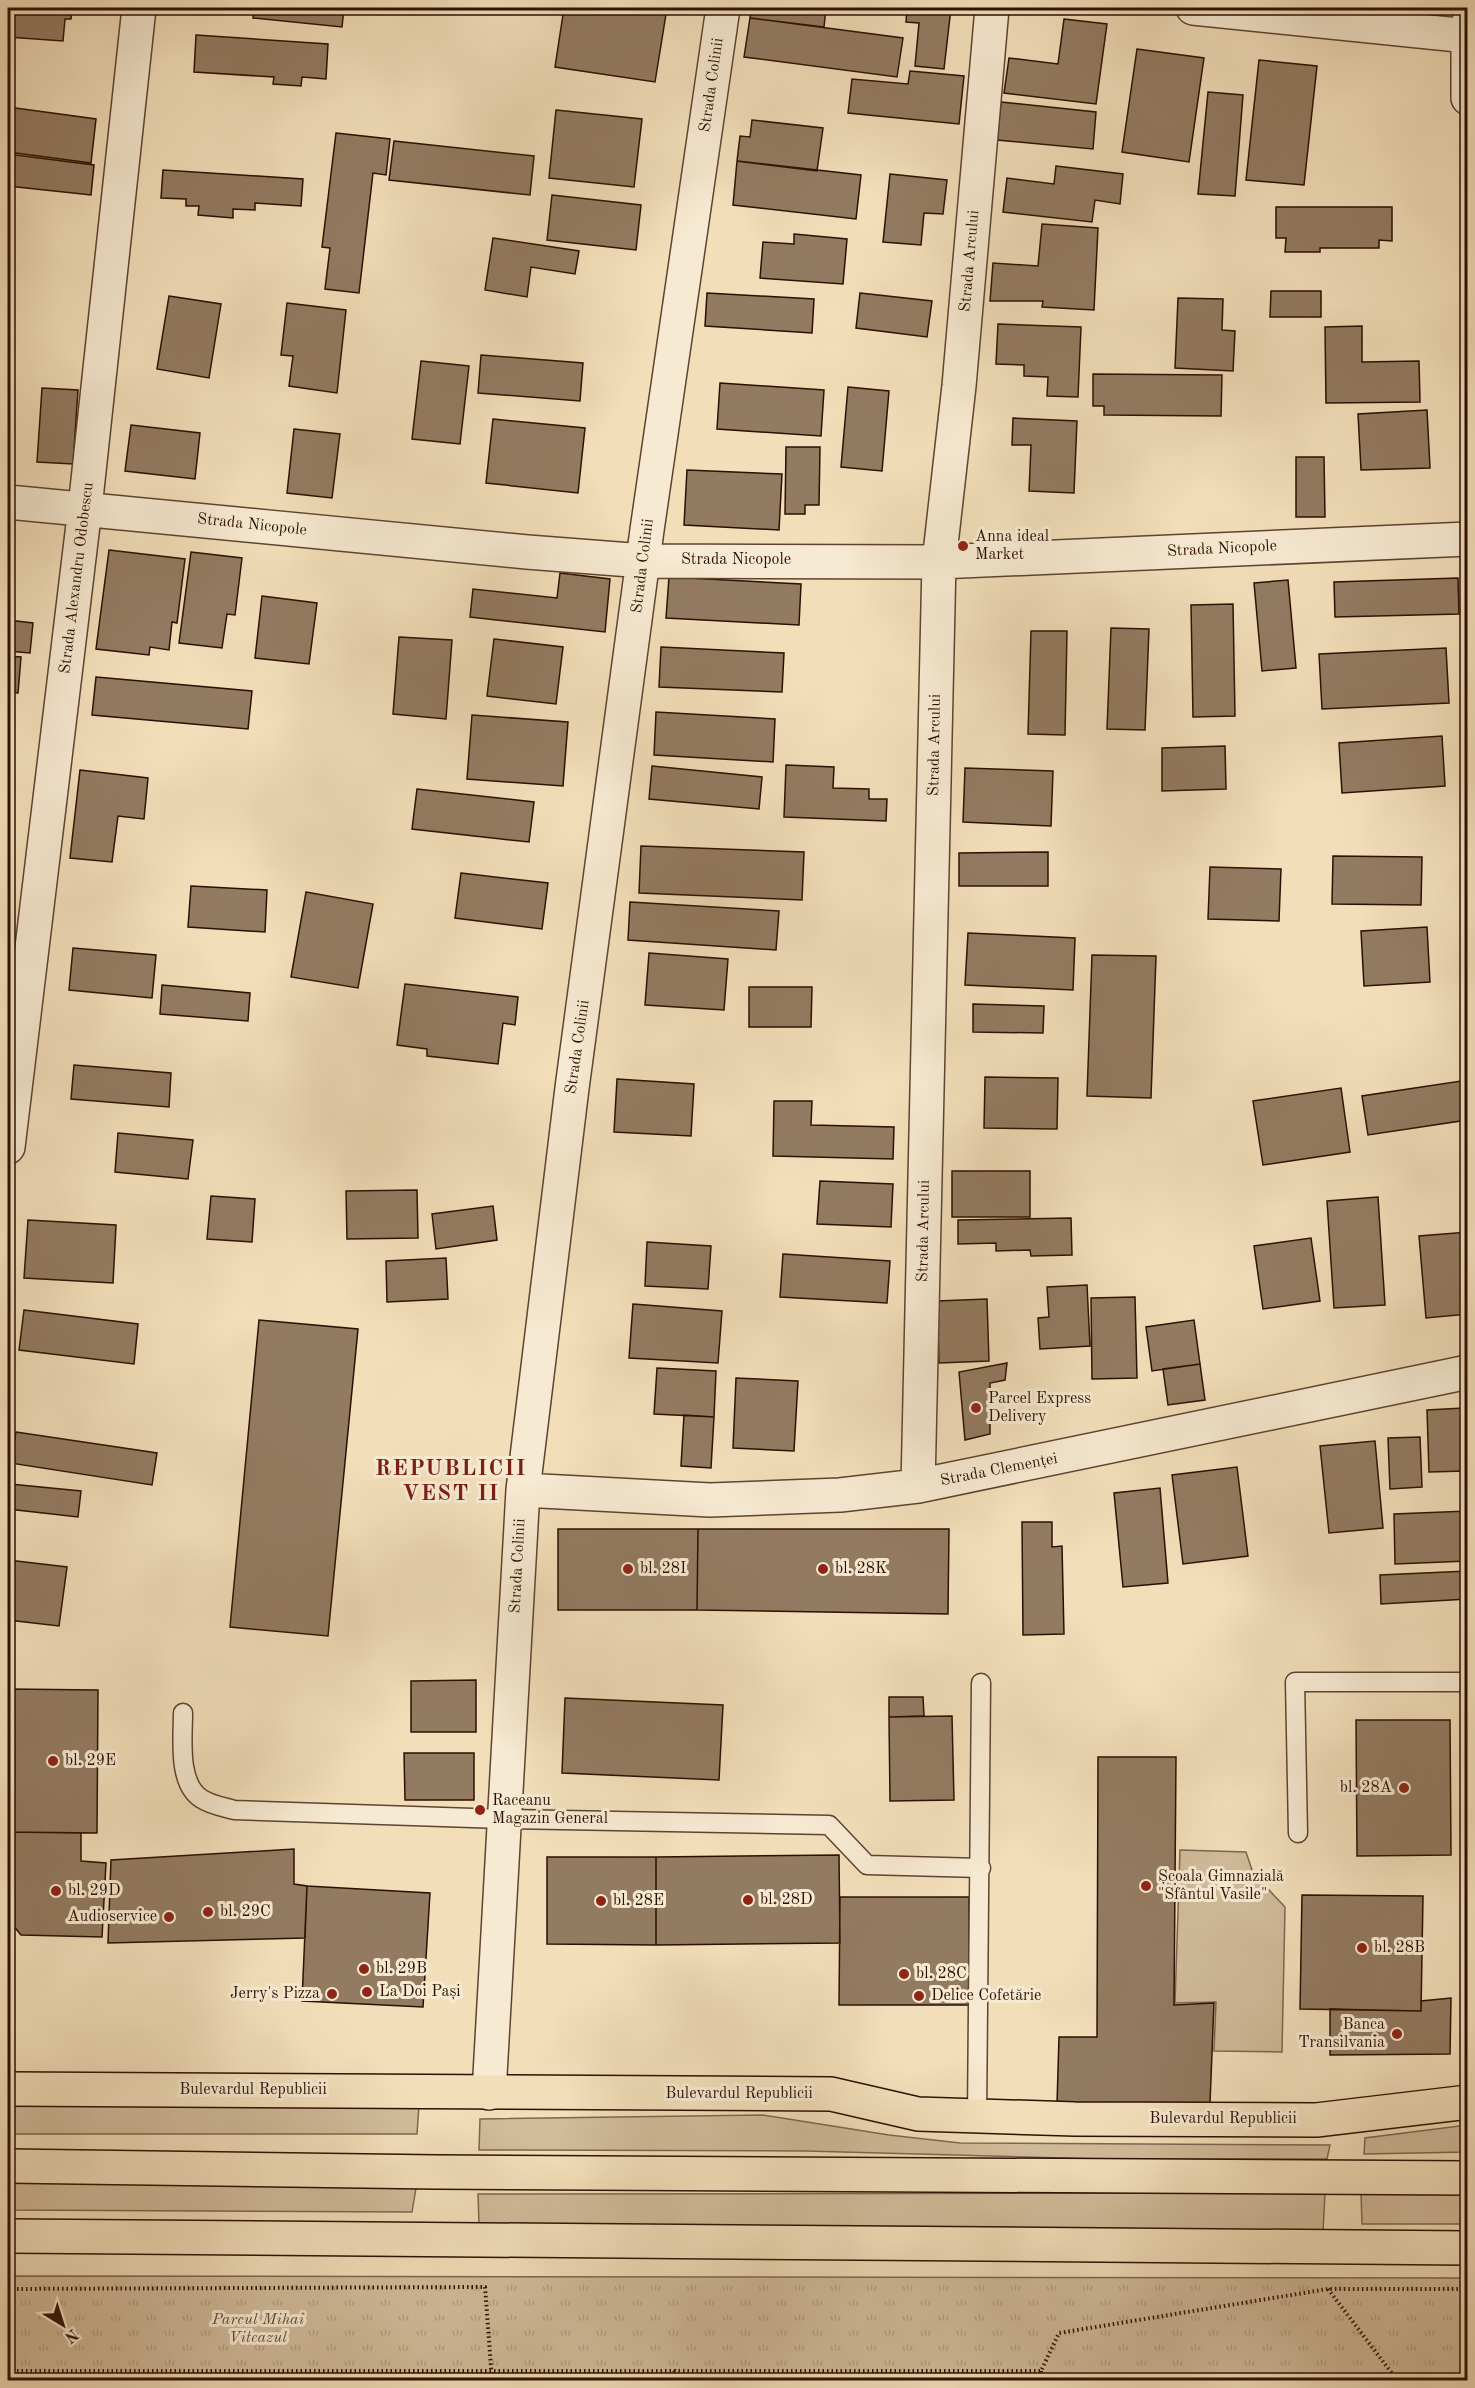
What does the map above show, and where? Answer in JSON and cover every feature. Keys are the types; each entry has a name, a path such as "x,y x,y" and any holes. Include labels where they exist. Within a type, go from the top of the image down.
{"main road":[{"name":"Bulevardul Republicii","path":"8,2088 831,2094 918,2114 1316,2120 1467,2102"},
{"path":"8,2166 437,2172 1467,2178"},
{"path":"8,2236 1467,2248"}],"street":[{"name":"Strada Alexandru Odobescu","path":"8,1147 85,508 139,8"},
{"name":"Strada Colinii","path":"489,2093 523,1490 574,1077 644,561 723,8"},
{"name":"Strada Arcului","path":"918,1486 939,562 959,386 992,8"},
{"path":"1193,8 1467,32 1467,98"},
{"name":"Strada Nicopole","path":"8,502 527,552 644,561 939,562 1467,539"},
{"name":"Strada Clemenței","path":"523,1490 710,1500 840,1495 918,1486 1467,1372"}],"lane":[{"path":"1298,1833 1296,1682 1467,1682"},
{"path":"977,2116 981,1683"},
{"path":"183,1713 183,1750 188,1782 201,1799 234,1810 503,1819 829,1825 867,1865 981,1868"}],"path":[{"path":"8,2289 485,2287 492,2380"},
{"path":"1041,2380 1041,2371 1059,2332 1328,2289 1467,2289"},
{"path":"1328,2289 1397,2380"},
{"path":"8,2371 674,2369 1041,2371"},
{"path":"674,2369 681,2380"}],"green space":[{"path":"1180,1850 1246,1852 1253,1873 1285,1907 1282,2052 1214,2051 1216,2002 1175,2003"},
{"path":"8,2105 419,2105 417,2134 8,2134"},
{"path":"763,2115 889,2135 960,2143 1330,2145 1327,2159 1101,2159 806,2151 479,2150 480,2119"},
{"path":"1467,2125 1467,2152 1364,2154 1365,2138"},
{"path":"8,2177 417,2182 412,2212 8,2210"},
{"path":"1325,2193 1323,2232 479,2224 478,2194"},
{"path":"1361,2193 1467,2194 1467,2224 1362,2224"},
{"name":"Parcul Mihai Viteazul","path":"8,2276 1467,2278 1467,2380 8,2380"}],"building":[{"path":"8,8 72,8 71,19 65,19 63,41 8,37"},
{"path":"254,8 344,8 342,27 253,18"},
{"path":"564,8 667,8 655,82 555,67"},
{"path":"751,8 826,8 824,27 750,18"},
{"path":"907,8 951,8 944,69 915,66 919,23 906,22"},
{"path":"750,18 903,38 897,77 744,57"},
{"path":"1064,19 1107,24 1096,104 1004,93 1009,58 1058,64"},
{"path":"196,35 328,44 326,79 302,77 301,86 273,84 274,77 194,72"},
{"path":"1137,49 1204,58 1189,162 1122,152"},
{"path":"1259,60 1317,66 1304,185 1246,180"},
{"path":"910,71 964,76 959,124 848,113 852,79 908,84"},
{"path":"1208,92 1243,95 1235,196 1198,194"},
{"path":"1001,102 1096,112 1093,149 997,140"},
{"path":"8,107 96,119 91,163 8,152"},
{"path":"556,110 642,119 634,187 549,178"},
{"path":"752,120 823,128 817,171 737,161 740,136 750,137"},
{"path":"336,133 390,139 386,175 373,173 359,293 325,289 330,248 322,247"},
{"path":"394,141 534,156 530,195 389,180"},
{"path":"8,154 94,165 91,195 8,186"},
{"path":"737,161 861,175 856,219 733,205"},
{"path":"1056,166 1123,174 1120,204 1095,200 1092,222 1003,212 1007,178 1054,184"},
{"path":"163,170 303,179 301,206 255,203 255,210 233,209 233,218 198,215 199,206 186,206 186,199 161,198"},
{"path":"890,174 947,180 943,214 924,213 921,245 883,242"},
{"path":"552,195 641,205 636,250 547,240"},
{"path":"1276,207 1392,207 1392,241 1379,240 1379,248 1320,248 1320,252 1285,252 1286,238 1276,238"},
{"path":"1042,224 1098,228 1094,310 1042,307 1043,301 990,301 993,263 1038,266"},
{"path":"794,234 847,239 843,284 760,278 763,242 794,244"},
{"path":"493,238 579,251 575,274 531,267 527,297 485,290"},
{"path":"1271,291 1321,291 1321,317 1270,317"},
{"path":"707,293 814,299 812,333 705,326"},
{"path":"860,293 932,301 927,337 856,328"},
{"path":"169,296 221,304 209,378 157,369"},
{"path":"1178,298 1223,299 1222,330 1235,331 1233,371 1175,368"},
{"path":"287,303 346,310 337,393 289,386 293,356 281,355"},
{"path":"998,324 1081,327 1078,397 1047,396 1048,377 1024,376 1024,365 996,364"},
{"path":"1362,326 1362,362 1419,361 1420,402 1326,403 1325,327"},
{"path":"481,355 583,363 580,401 478,393"},
{"path":"421,361 469,366 460,444 412,439"},
{"path":"1093,374 1222,375 1221,416 1104,415 1104,406 1093,406"},
{"path":"720,383 824,390 821,436 717,429"},
{"path":"848,387 889,391 882,471 841,467"},
{"path":"42,388 78,390 73,464 37,462"},
{"path":"1427,410 1430,468 1361,470 1358,414"},
{"path":"1013,418 1077,421 1074,493 1029,491 1031,445 1012,445"},
{"path":"493,419 585,428 578,493 486,483"},
{"path":"131,425 200,433 195,479 125,471"},
{"path":"294,429 340,434 332,498 287,493"},
{"path":"786,447 820,447 819,505 805,505 805,514 785,514"},
{"path":"1296,457 1324,457 1325,517 1296,517"},
{"path":"687,470 782,474 779,530 684,525"},
{"path":"109,550 185,559 177,623 172,622 169,650 150,647 149,655 96,649"},
{"path":"191,552 242,558 235,615 227,614 222,648 179,643"},
{"path":"560,573 610,579 605,632 470,617 473,589 557,598"},
{"path":"669,577 801,584 799,625 666,618"},
{"path":"1458,578 1459,614 1335,617 1334,582"},
{"path":"1288,580 1296,668 1262,671 1254,583"},
{"path":"262,596 317,603 309,664 255,658"},
{"path":"1233,604 1235,716 1193,717 1191,605"},
{"path":"8,620 33,623 30,653 8,651"},
{"path":"1111,628 1149,629 1145,730 1107,729"},
{"path":"1031,631 1067,631 1065,735 1028,734"},
{"path":"399,637 452,640 446,719 393,714"},
{"path":"494,639 563,647 556,704 487,696"},
{"path":"661,647 784,653 782,692 659,687"},
{"path":"1446,648 1449,703 1322,709 1319,654"},
{"path":"8,656 21,657 18,693 8,692"},
{"path":"96,677 252,691 248,729 92,715"},
{"path":"656,712 775,719 773,762 654,755"},
{"path":"472,715 568,722 563,786 467,779"},
{"path":"1442,736 1445,786 1342,793 1339,743"},
{"path":"1225,746 1226,789 1162,791 1162,748"},
{"path":"786,765 834,767 833,788 869,789 869,799 887,799 886,821 784,817"},
{"path":"652,766 762,777 759,809 649,799"},
{"path":"965,768 1053,771 1051,826 963,822"},
{"path":"80,770 148,778 144,819 118,816 112,862 70,858"},
{"path":"417,789 534,802 529,842 412,829"},
{"path":"641,846 804,852 802,900 639,893"},
{"path":"1048,852 1048,886 959,886 959,853"},
{"path":"1333,856 1422,857 1421,905 1332,904"},
{"path":"1210,867 1281,869 1279,921 1208,919"},
{"path":"461,873 548,883 542,929 455,918"},
{"path":"191,886 267,890 265,932 188,927"},
{"path":"306,892 373,904 358,988 291,977"},
{"path":"630,902 779,911 776,950 628,940"},
{"path":"1427,927 1430,982 1364,986 1361,931"},
{"path":"968,933 1075,938 1073,990 965,985"},
{"path":"73,948 156,955 152,998 69,990"},
{"path":"649,953 728,959 724,1010 645,1005"},
{"path":"1092,955 1156,956 1151,1098 1087,1096"},
{"path":"405,984 518,997 515,1025 503,1023 498,1064 427,1056 427,1049 397,1045"},
{"path":"162,985 250,993 248,1021 160,1014"},
{"path":"749,987 812,987 811,1027 749,1027"},
{"path":"973,1004 1044,1006 1043,1033 973,1032"},
{"path":"74,1065 171,1073 169,1107 71,1099"},
{"path":"985,1077 1058,1078 1057,1129 984,1128"},
{"path":"617,1079 694,1084 691,1136 614,1132"},
{"path":"1461,1081 1467,1120 1368,1135 1362,1096"},
{"path":"1341,1088 1350,1152 1263,1165 1253,1101"},
{"path":"774,1101 812,1101 811,1125 894,1127 893,1159 773,1156"},
{"path":"118,1133 193,1140 188,1179 115,1172"},
{"path":"952,1171 1030,1171 1030,1217 952,1217"},
{"path":"820,1181 893,1184 891,1227 817,1224"},
{"path":"417,1190 418,1238 347,1239 346,1191"},
{"path":"211,1196 255,1199 252,1242 207,1239"},
{"path":"1378,1197 1385,1305 1334,1308 1327,1201"},
{"path":"493,1206 497,1240 436,1249 432,1214"},
{"path":"1071,1218 1072,1255 1031,1256 1030,1250 996,1251 996,1243 958,1244 958,1220"},
{"path":"28,1220 116,1225 113,1283 24,1278"},
{"path":"1468,1232 1468,1314 1426,1318 1419,1236"},
{"path":"1311,1238 1320,1301 1263,1309 1254,1246"},
{"path":"647,1242 711,1246 708,1289 645,1286"},
{"path":"783,1254 890,1261 887,1303 780,1297"},
{"path":"446,1258 448,1299 387,1302 386,1261"},
{"path":"1087,1285 1090,1346 1040,1349 1038,1318 1049,1317 1047,1287"},
{"path":"1135,1297 1137,1378 1092,1379 1091,1298"},
{"path":"987,1299 989,1361 939,1363 937,1301"},
{"path":"633,1304 722,1311 718,1363 629,1358"},
{"path":"24,1310 138,1324 134,1364 19,1350"},
{"path":"259,1320 358,1329 328,1636 230,1627"},
{"path":"1194,1320 1200,1364 1152,1371 1146,1327"},
{"name":"Parcel Express Delivery","path":"1007,1363 1005,1380 990,1383 990,1434 965,1440 959,1372"},
{"path":"1200,1364 1205,1400 1168,1405 1163,1369"},
{"path":"657,1368 716,1371 714,1417 654,1414"},
{"path":"736,1378 798,1381 794,1451 733,1448"},
{"path":"1463,1408 1466,1471 1429,1472 1427,1410"},
{"path":"684,1415 714,1417 711,1468 681,1466"},
{"path":"16,1432 157,1453 152,1485 10,1463"},
{"path":"1420,1437 1422,1487 1390,1489 1388,1438"},
{"path":"1375,1441 1383,1528 1329,1533 1320,1446"},
{"path":"1237,1467 1248,1556 1183,1564 1172,1475"},
{"path":"10,1484 81,1491 78,1517 8,1509"},
{"path":"1160,1488 1168,1583 1123,1587 1114,1493"},
{"path":"1468,1511 1468,1561 1395,1564 1394,1514"},
{"path":"1022,1522 1052,1522 1052,1547 1062,1546 1064,1634 1023,1635"},
{"name":"bl. 28I","path":"558,1529 698,1529 697,1610 558,1610"},
{"name":"bl. 28K","path":"698,1529 949,1529 948,1614 697,1610"},
{"path":"8,1560 67,1567 59,1626 8,1620"},
{"path":"1468,1571 1468,1599 1381,1604 1380,1575"},
{"path":"476,1680 476,1732 411,1732 411,1681"},
{"name":"bl. 29E","path":"8,1689 98,1690 97,1833 8,1832"},
{"path":"889,1697 923,1697 924,1716 889,1717"},
{"path":"565,1698 723,1705 719,1780 562,1773"},
{"path":"952,1716 954,1800 890,1801 889,1717"},
{"name":"bl. 28A","path":"1356,1720 1450,1720 1451,1855 1357,1856"},
{"path":"404,1753 474,1753 474,1800 405,1800"},
{"path":"1098,1757 1176,1757 1174,2005 1214,2003 1210,2103 1057,2104 1059,2037 1097,2037"},
{"name":"bl. 29D","path":"8,1832 81,1833 81,1861 106,1863 102,1937 21,1935 8,1919"},
{"name":"bl. 29C","path":"294,1849 294,1884 307,1886 305,1938 108,1943 111,1860"},
{"name":"bl. 28D","path":"839,1855 840,1943 656,1945 656,1857"},
{"name":"bl. 28E","path":"547,1857 656,1857 656,1945 547,1944"},
{"name":"bl. 29B","path":"307,1886 430,1893 423,2007 302,2001"},
{"name":"bl. 28B","path":"1302,1895 1423,1896 1421,2011 1300,2009"},
{"name":"bl. 28C","path":"840,1897 969,1897 969,2005 839,2005"},
{"path":"1451,1998 1450,2054 1330,2055 1330,2009 1421,2011 1421,2001"}],"place":[{"name":"Anna ideal Market","path":"963,546"},
{"name":"Parcel Express Delivery","path":"976,1408"},
{"name":"bl. 28I","path":"628,1569"},
{"name":"bl. 28K","path":"823,1569"},
{"name":"bl. 29E","path":"53,1761"},
{"name":"bl. 28A","path":"1404,1788"},
{"name":"Raceanu Magazin General","path":"480,1810"},
{"name":"Școala Gimnazială \"Sfântul Vasile\"","path":"1146,1886"},
{"name":"bl. 29D","path":"56,1891"},
{"name":"bl. 28D","path":"748,1900"},
{"name":"bl. 28E","path":"601,1901"},
{"name":"bl. 29C","path":"208,1912"},
{"name":"Audioservice","path":"169,1917"},
{"name":"bl. 28B","path":"1362,1948"},
{"name":"bl. 29B","path":"364,1969"},
{"name":"bl. 28C","path":"904,1974"},
{"name":"La Doi Pași","path":"367,1992"},
{"name":"Jerry's Pizza","path":"332,1994"},
{"name":"Delice Cofetărie","path":"919,1996"},
{"name":"Banca Transilvania","path":"1397,2034"}],"district":[{"name":"REPUBLICII VEST II","path":"451,1482"}]}
